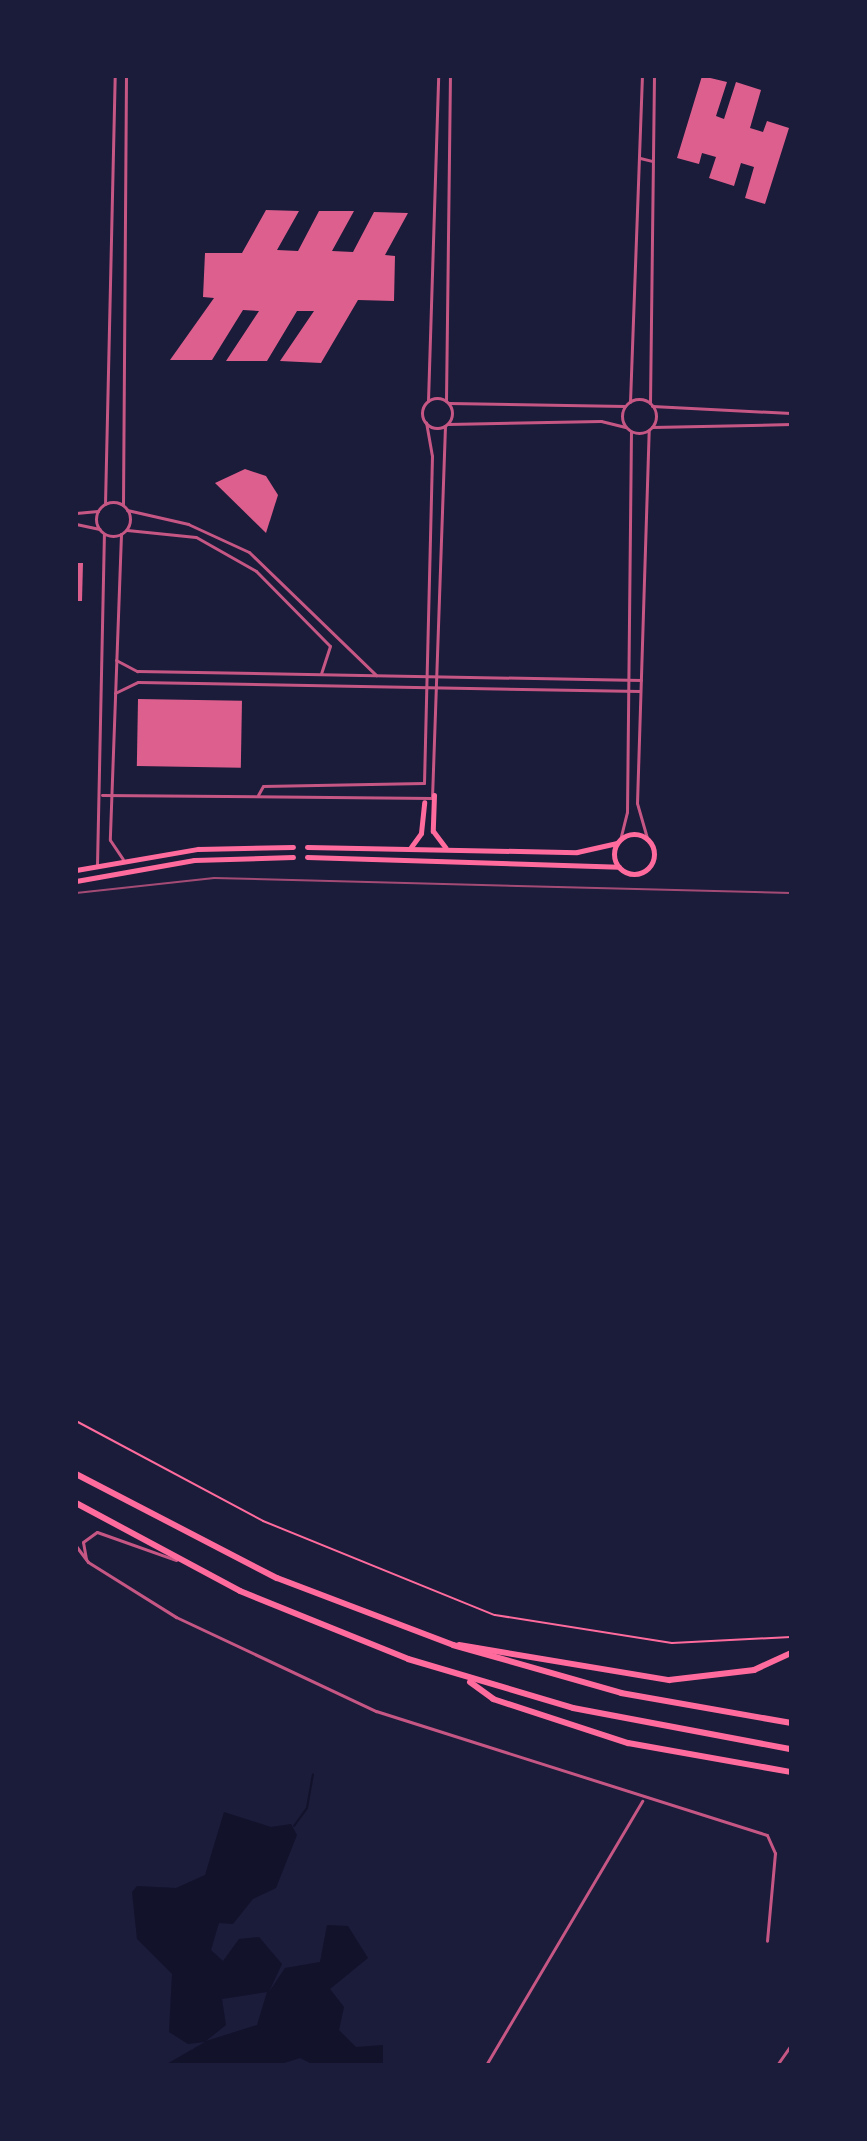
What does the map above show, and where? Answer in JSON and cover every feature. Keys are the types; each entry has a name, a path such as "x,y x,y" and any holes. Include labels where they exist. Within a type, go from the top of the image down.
{"highway":[{"path":"76,1474 277,1578 453,1645 621,1693 791,1723"},
{"path":"76,1503 176,1560 302,1618 463,1677 648,1725 791,1749"},
{"path":"453,1645 669,1680 754,1670 791,1653"},
{"path":"463,1677 493,1699 628,1743 791,1772"}],"main road":[{"path":"434,795 433,831 447,848"},
{"path":"411,847 421,833 424,802"},
{"path":"307,847 585,852 647,838 655,855 649,868 633,875 619,867 307,857"},
{"path":"619,842 619,867"},
{"path":"76,870 123,859 293,847"},
{"path":"76,881 194,860 293,857"}],"street":[{"path":"76,513 98,511 105,504 115,76"},
{"path":"126,76 123,505 127,510 188,524 249,552 376,675"},
{"path":"258,797 263,786 419,787 425,728 432,456 426,423 437,185 438,76"},
{"path":"102,795 424,802 434,795 447,402 450,76"},
{"path":"630,402 642,76"},
{"path":"647,838 637,794 651,429 654,76"},
{"path":"437,156 448,157"},
{"path":"640,158 652,161"},
{"path":"437,185 447,186"},
{"path":"428,401 625,406 630,402 791,413"},
{"path":"625,406 625,427"},
{"path":"426,423 601,421 625,427 631,432 791,424"},
{"path":"619,842 628,794 631,432"},
{"path":"105,504 123,505"},
{"path":"127,510 127,530"},
{"path":"98,511 99,529"},
{"path":"76,524 99,529 104,534 121,534 127,530 196,537 256,571 330,646 321,674"},
{"path":"97,865 102,795 104,534"},
{"path":"121,534 110,844 123,859"},
{"path":"116,660 137,671 641,680"},
{"path":"115,693 138,682 640,691"},
{"path":"425,728 438,728"},
{"path":"628,794 637,794"},
{"path":"76,1519 76,1537"},
{"path":"88,1562 83,1542 94,1532 176,1560"},
{"path":"76,1546 88,1562 290,1674 642,1801 761,1832 775,1853 767,1941"},
{"path":"486,2065 642,1801"},
{"path":"777,2065 791,2045"}],"path":[{"path":"76,1421 263,1521 495,1615 672,1643 791,1637"}],"shaded area":[{"path":"224,1812 271,1827 291,1824 297,1835 276,1888 253,1899 233,1924 219,1923 211,1950 223,1961 239,1939 259,1937 282,1964 269,1992 285,1968 320,1962 327,1925 348,1926 368,1958 330,1989 344,2007 339,2030 356,2047 383,2045 383,2065 314,2065 300,2058 278,2065 165,2065 205,2042 188,2044 169,2032 172,1974 137,1939 132,1892 137,1886 176,1888 205,1875","holes":["267,1992 257,2025 206,2041 226,2025 222,1999"]}],"building":[{"path":"702,76 727,82 716,116 724,119 736,82 761,90 750,128 763,132 767,121 789,128 765,204 745,198 754,167 741,163 734,186 709,178 716,157 702,153 699,164 677,158"},
{"path":"266,210 299,211 277,250 298,251 319,211 354,211 332,251 353,252 374,212 408,213 385,255 395,256 394,301 358,300 321,363 280,361 314,311 297,311 267,361 226,361 259,311 243,310 212,360 170,360 214,298 203,297 205,253 242,253"},
{"path":"245,469 266,476 278,495 266,533 215,483"},
{"path":"76,563 83,563 82,601 76,601"},
{"path":"138,699 242,701 241,768 137,766"}],"waterway":[{"path":"294,1826 307,1808 313,1775"}],"railway":[{"path":"76,893 214,878 791,893"}]}
